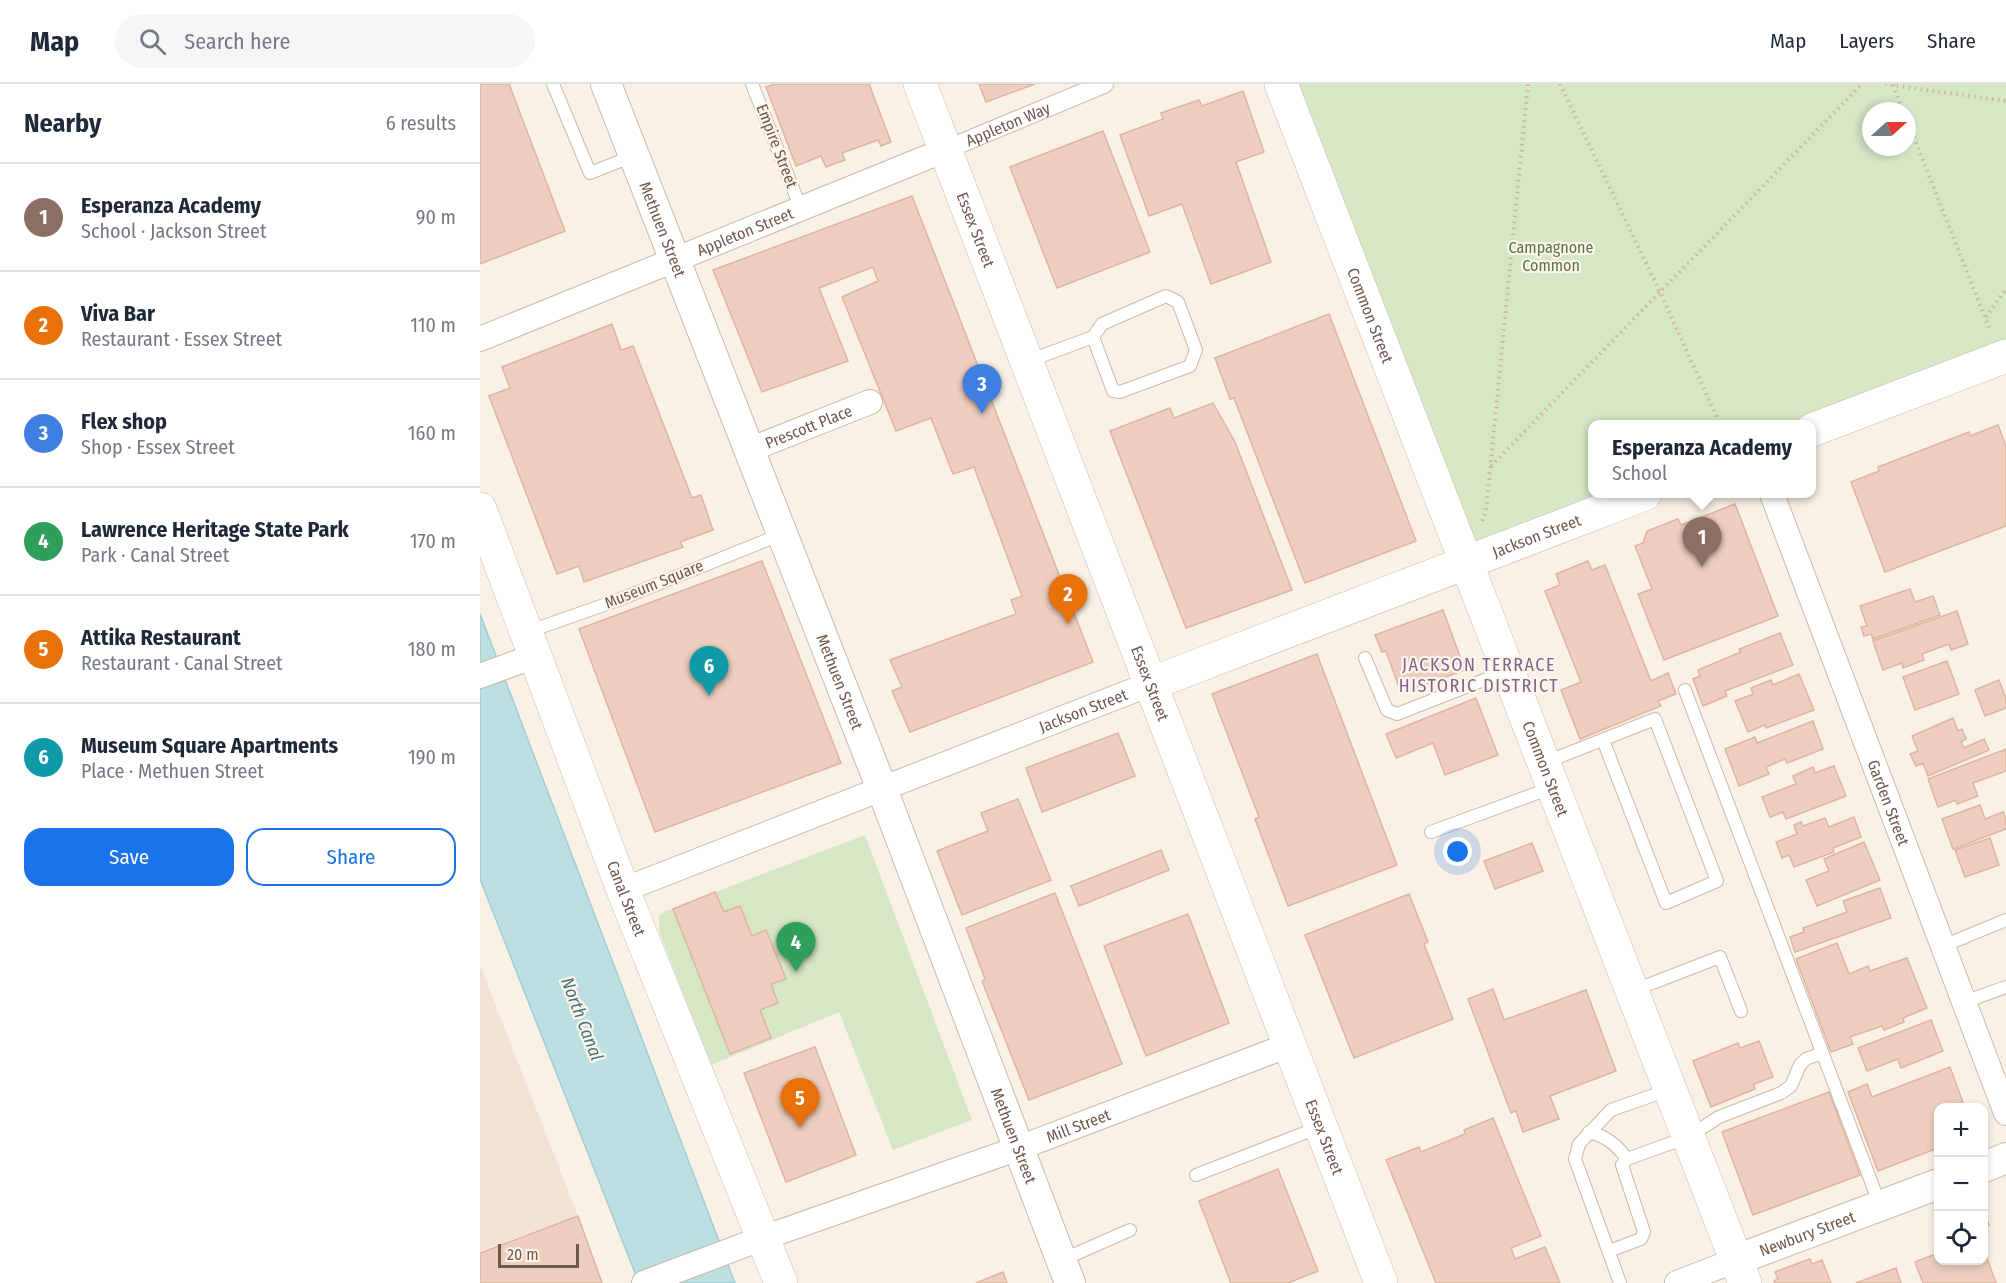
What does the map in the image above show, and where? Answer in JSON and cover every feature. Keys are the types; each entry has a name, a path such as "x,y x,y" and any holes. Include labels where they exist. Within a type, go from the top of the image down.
{"main road":[{"name":"Essex Street","path":"920,84 1381,1283"},
{"name":"Common Street","path":"1281,84 1740,1272"},
{"path":"1816,428 1998,343"},
{"name":"Jackson Street","path":"1150,684 1634,498"},
{"name":"Canal Street","path":"480,509 524,651 781,1283"}],"street":[{"name":"Methuen Street","path":"606,84 882,789 1065,1271"},
{"name":"Appleton Way","path":"945,150 1104,84"},
{"name":"Appleton Street","path":"480,339 945,150"},
{"name":"Prescott Place","path":"749,450 870,402"},
{"name":"Garden Street","path":"1774,498 2006,1113"},
{"path":"480,676 524,651"},
{"name":"Jackson Street","path":"623,890 1150,684"},
{"name":"Mill Street","path":"644,1283 763,1238 1018,1148 1289,1045"},
{"path":"1988,1165 2006,1158"},
{"name":"Newbury Street","path":"1677,1283 1740,1272 1881,1206 1934,1186"}],"lane":[{"path":"553,84 590,173 633,155"},
{"name":"Empire Street","path":"752,84 801,209"},
{"path":"1027,362 1093,338 1102,324 1166,297 1178,302 1196,350 1190,366 1120,392 1113,391 1093,338"},
{"name":"Museum Square","path":"524,651 564,619 618,600 782,534"},
{"path":"1365,658 1387,710 1397,714 1508,671"},
{"path":"1685,690 1881,1206"},
{"path":"1431,832 1548,775 1603,740 1655,719 1717,881 1666,903 1603,740"},
{"path":"1943,946 2006,920"},
{"path":"1631,992 1720,957 1741,1011"},
{"path":"1964,1002 2006,987"},
{"path":"1609,1251 1641,1239 1644,1232 1622,1165 1627,1159 1688,1137 1719,1117 1781,1093 1791,1086 1800,1065 1806,1059 1822,1053"},
{"path":"1620,1283 1575,1158 1578,1144 1611,1110 1669,1090"},
{"path":"1196,1175 1321,1127"},
{"path":"1589,1132 1607,1138 1627,1159"},
{"path":"1065,1271 1130,1230"}],"path":[{"path":"1466,562 1486,511 1528,84"},
{"path":"1560,84 1660,292 1718,420"},
{"path":"1491,466 1862,84"},
{"path":"1885,84 2006,101"},
{"path":"1893,85 1900,102"},
{"path":"1916,143 1985,317 1998,343"},
{"path":"1985,317 2006,289"}],"shaded area":[{"path":"480,965 578,1216 480,1251"}],"green space":[{"name":"Campagnone Common","path":"1295,84 2006,84 2006,344 1801,420 1588,420 1588,498 1593,498 1474,542"},
{"path":"865,835 972,1120 893,1150 839,1012 711,1065 659,931 659,916 666,911"}],"water":[{"name":"North Canal","path":"480,614 735,1283 639,1283 480,879"}],"building":[{"path":"480,84 509,84 565,231 480,264"},
{"path":"775,84 869,84 891,142 881,146 878,140 842,153 845,160 826,167 821,156 796,166 766,87"},
{"path":"979,84 1035,84 986,102"},
{"path":"1243,91 1264,152 1236,162 1271,262 1211,284 1182,204 1149,216 1120,135 1163,119 1161,113 1199,100 1202,106"},
{"path":"1103,131 1150,252 1057,288 1010,167"},
{"path":"912,196 1093,662 910,732 892,691 902,687 890,660 1016,614 1011,600 1022,596 974,467 953,474 931,418 896,431 842,297 878,281 873,267 819,288 848,361 762,392 713,270"},
{"path":"1329,314 1416,541 1305,583 1234,398 1230,399 1215,358"},
{"path":"612,324 621,350 633,346 692,498 701,495 713,530 680,542 683,547 584,582 579,566 557,574 489,396 510,388 502,367"},
{"path":"1213,403 1235,442 1292,590 1186,628 1110,431 1170,408 1174,418"},
{"path":"1998,425 2006,446 2006,526 1885,572 1851,482 1879,471 1878,467 1969,432 1970,436"},
{"path":"1735,504 1778,616 1664,660 1638,594 1652,589 1635,546 1643,543 1647,531 1678,519 1681,525"},
{"path":"762,561 841,763 655,832 579,629"},
{"path":"1588,561 1592,570 1605,565 1651,681 1668,673 1676,694 1658,701 1661,706 1580,739 1561,690 1581,682 1545,591 1560,585 1556,574"},
{"path":"1910,589 1915,602 1933,596 1940,615 1873,639 1871,634 1864,636 1861,627 1867,626 1860,606"},
{"path":"1443,610 1465,670 1401,693 1386,651 1382,652 1375,635"},
{"path":"1957,611 1968,644 1951,650 1949,644 1922,654 1924,660 1903,668 1902,663 1883,670 1873,641"},
{"path":"1780,633 1793,665 1725,691 1727,696 1703,706 1693,679 1700,676 1698,670 1741,652 1739,649"},
{"path":"1317,654 1397,865 1288,906 1255,819 1259,817 1212,694"},
{"path":"1947,661 1959,694 1915,710 1903,677"},
{"path":"1799,674 1814,710 1766,728 1765,725 1748,732 1735,701 1753,694 1751,688 1771,680 1773,685"},
{"path":"1999,680 2006,699 2006,708 1985,716 1975,690"},
{"path":"1476,698 1498,755 1445,775 1433,743 1396,758 1386,734"},
{"path":"1953,718 1958,731 1962,729 1966,739 1961,742 1964,748 1984,739 1989,750 1928,776 1923,763 1916,766 1910,754 1918,751 1912,736"},
{"path":"1813,721 1823,749 1787,763 1785,759 1766,767 1769,774 1739,786 1725,749 1755,737 1757,743"},
{"path":"1118,733 1135,776 1042,812 1026,768"},
{"path":"2006,749 2006,771 1973,783 1978,796 1957,804 1956,800 1938,807 1928,779"},
{"path":"1834,766 1846,796 1786,819 1783,812 1770,817 1762,797 1796,784 1793,776 1813,767 1815,773"},
{"path":"1018,799 1051,880 962,915 937,851 988,831 981,813"},
{"path":"1980,805 1985,819 2003,812 2006,829 1953,849 1942,819"},
{"path":"1854,817 1861,837 1833,848 1834,852 1794,867 1789,855 1782,858 1776,842 1797,834 1794,825 1801,822 1803,826 1825,818 1829,827"},
{"path":"1990,838 1999,865 1965,877 1955,850"},
{"path":"1864,842 1880,880 1817,906 1806,880 1829,871 1824,859"},
{"path":"1532,843 1543,871 1495,889 1484,861"},
{"path":"1161,850 1169,870 1079,906 1071,886"},
{"path":"1880,888 1891,918 1795,952 1790,937 1804,932 1803,928 1847,912 1843,901"},
{"path":"715,892 724,912 740,906 752,936 766,930 786,979 771,984 778,1003 760,1010 771,1038 730,1054 673,909"},
{"path":"1055,893 1122,1064 1029,1100 982,981 985,979 966,928"},
{"path":"1409,894 1428,942 1424,944 1453,1019 1354,1058 1305,935"},
{"path":"1188,914 1229,1023 1146,1056 1104,946"},
{"path":"1837,943 1849,974 1868,966 1870,971 1907,958 1927,1008 1903,1018 1904,1022 1884,1030 1882,1026 1850,1037 1853,1044 1831,1052 1796,959"},
{"path":"1493,989 1504,1020 1586,990 1616,1071 1550,1096 1559,1119 1523,1132 1516,1111 1511,1113 1468,999"},
{"path":"1931,1020 1943,1051 1901,1068 1898,1059 1867,1071 1858,1048"},
{"path":"1759,1041 1773,1077 1754,1084 1755,1089 1711,1107 1693,1061 1738,1043 1740,1048"},
{"path":"815,1047 856,1155 786,1182 744,1073"},
{"path":"1950,1067 1963,1103 1934,1103 1934,1150 1878,1171 1848,1092 1867,1084 1872,1097"},
{"path":"1829,1092 1860,1175 1753,1215 1722,1132"},
{"path":"1493,1118 1541,1236 1511,1248 1515,1259 1545,1247 1560,1283 1436,1283 1386,1160 1419,1147 1421,1152 1465,1134 1464,1130"},
{"path":"1278,1169 1318,1271 1288,1283 1231,1283 1199,1201"},
{"path":"578,1216 602,1283 480,1283 480,1253"},
{"path":"1934,1255 1934,1265 1988,1265 1988,1261 1996,1283 1923,1283 1915,1262"},
{"path":"1810,1259 1812,1264 1822,1260 1831,1283 1775,1283 1774,1281 1778,1279 1775,1272"},
{"path":"1896,1268 1901,1283 1856,1283"},
{"path":"1003,1272 1007,1283 976,1283"}],"place":[{"name":"Flex shop","path":"982,414"},
{"name":"Esperanza Academy","path":"1702,567"},
{"name":"Viva Bar","path":"1068,624"},
{"name":"Museum Square Apartments","path":"709,696"},
{"name":"Lawrence Heritage State Park","path":"796,972"},
{"name":"Attika Restaurant","path":"800,1128"}],"district":[{"name":"JACKSON TERRACE HISTORIC DISTRICT","path":"1479,675"}]}
